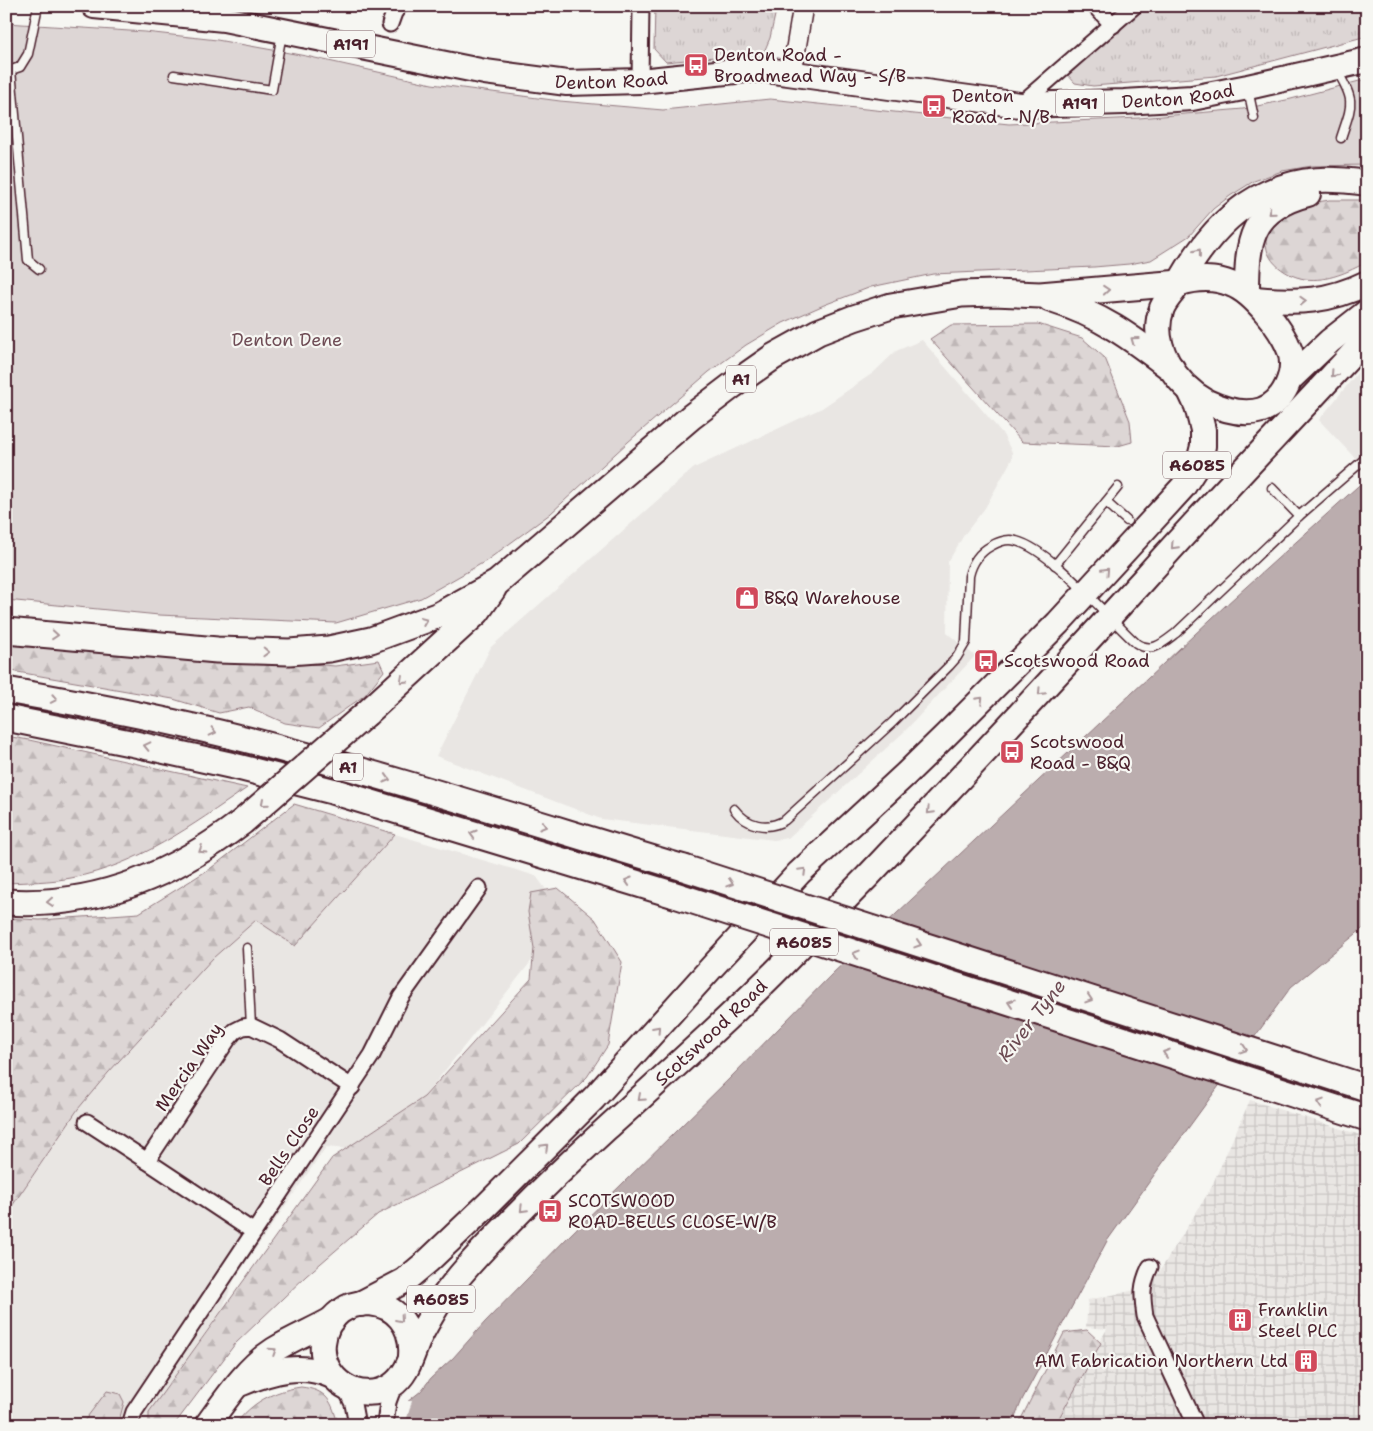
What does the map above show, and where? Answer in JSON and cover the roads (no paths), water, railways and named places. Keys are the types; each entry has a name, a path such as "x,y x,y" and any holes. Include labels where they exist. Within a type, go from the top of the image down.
{"highway":[{"name":"A1","path":"6,631 217,650 289,652 329,649 371,640 439,615 498,583 712,401 773,357 818,332 891,306 962,294 993,293 1040,296 1180,283"},
{"name":"A1","path":"1040,296 1075,306 1104,320 1172,369"},
{"name":"A1","path":"6,902 51,902 83,898 114,891 173,867 226,835 367,713 477,612 498,583"},
{"name":"A1","path":"6,690 142,716 243,739 342,766 684,868 1367,1088"},
{"name":"A1","path":"6,718 234,766 323,789 675,896 1367,1118"}],"main road":[{"name":"Denton Road","path":"94,6 224,19 485,72 567,83 640,81 745,70 792,72 945,96 1020,105 1192,98 1367,60"},
{"path":"1367,185 1340,180 1302,181 1265,194 1236,212 1191,262 1180,283 1165,302 1158,326 1159,338 1163,354 1172,369 1190,391 1223,409 1246,413 1255,412 1270,406 1330,342 1367,312"},
{"path":"1251,296 1247,266 1250,243 1260,222 1268,213 1300,196 1318,191 1367,185"},
{"path":"1180,283 1196,279 1223,281 1233,284 1251,296 1264,310 1287,345 1291,358 1287,386 1282,414 1271,441"},
{"path":"1251,296 1276,301 1320,300 1347,293 1367,283"},
{"name":"Scotswood Road","path":"411,1356 440,1301 483,1250 568,1164 772,975 974,764 1367,338"},
{"name":"Scotswood Road","path":"360,1304 404,1281 428,1262 487,1205 594,1098 799,874 906,774 1085,594 1183,486 1199,462 1203,446 1203,430 1197,406 1190,391"},
{"path":"207,1425 238,1385 252,1369 274,1350 333,1319 345,1309 360,1304 379,1305 388,1308 402,1320 411,1336 411,1356 408,1366 392,1393 386,1389 371,1393 343,1389 322,1371 302,1368 272,1372 238,1385"},
{"path":"333,1319 324,1334 324,1360 343,1389"}],"street":[{"path":"390,24 394,12 399,6"},
{"path":"640,81 641,6"},
{"path":"792,72 803,6"},
{"path":"1095,6 1113,24"},
{"path":"1020,105 1134,6"},
{"name":"Bells Close","path":"130,1425 134,1412 352,1087 372,1055 401,997 479,888"},
{"name":"Mercia Way","path":"147,1161 228,1039 235,1031 243,1027 251,1026 280,1040 352,1087"},
{"path":"87,1122 254,1232"},
{"path":"1150,1266 1143,1282 1142,1299 1145,1316 1196,1425"},
{"path":"343,1389 357,1425"},
{"path":"385,1425 392,1393"}],"lane":[{"path":"38,6 28,54 20,67 9,71 28,260 39,269"},
{"path":"174,75 272,90 282,30"},
{"path":"1334,67 1351,97 1351,109 1341,138"},
{"path":"1248,87 1254,118"},
{"path":"734,810 749,823 761,826 778,825 786,820 893,722 949,666 966,642 971,567 976,558 996,543 1005,540 1015,540 1029,546 1055,565 1140,646 1149,649 1163,644 1176,633 1299,516 1367,457"},
{"path":"1055,565 1118,486"},
{"path":"1272,488 1299,516"},
{"path":"1106,502 1127,521"},
{"path":"247,948 251,1026"}],"water":[{"name":"River Tyne","path":"1367,478 1367,925 1291,987 1107,1241 1022,1400 1012,1425 378,1425 421,1391 431,1378 453,1358 485,1322 570,1235 730,1078 833,973 1226,605"}],"place":[{"name":"Denton Road - Broadmead Way - S/B","path":"696,65"},
{"name":"Denton Road - N/B","path":"934,106"},
{"name":"B&Q Warehouse","path":"747,598"},
{"name":"Scotswood Road","path":"986,661"},
{"name":"Scotswood Road - B&Q","path":"1012,752"},
{"name":"SCOTSWOOD ROAD-BELLS CLOSE-W/B","path":"550,1211"},
{"name":"Franklin Steel PLC","path":"1240,1320"},
{"name":"AM Fabrication Northern Ltd","path":"1306,1361"}],"park label":[{"name":"Denton Dene","path":"287,340"}]}
